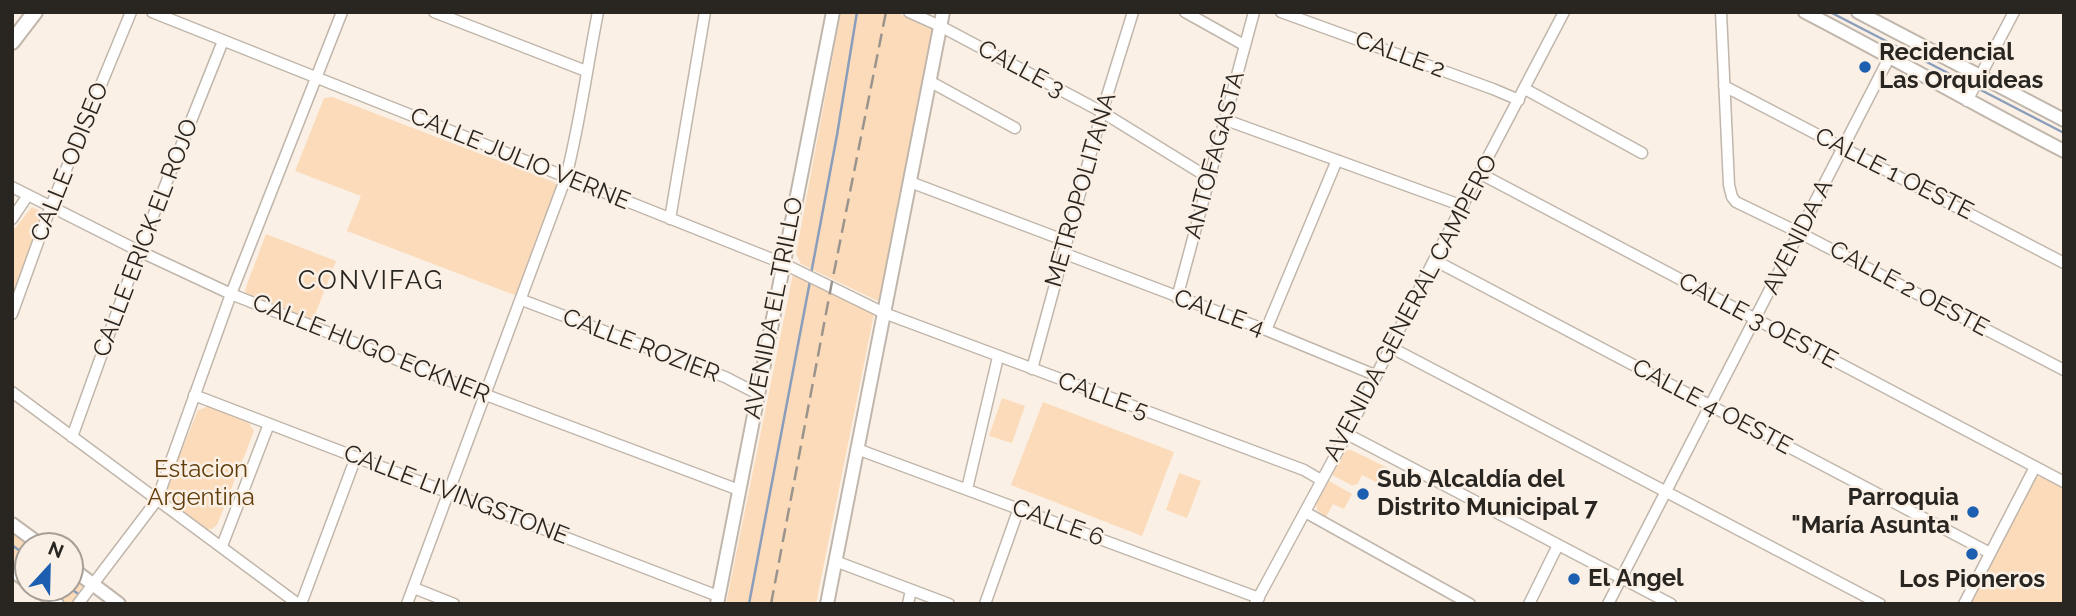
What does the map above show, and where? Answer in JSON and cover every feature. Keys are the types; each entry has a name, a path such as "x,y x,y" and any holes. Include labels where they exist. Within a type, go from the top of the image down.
{"highway":[{"path":"12,42 35,12"}],"main road":[{"name":"AVENIDA EL TRILLO","path":"717,600 833,12"},
{"path":"827,604 943,12"},
{"path":"1805,12 2064,151"},
{"path":"1858,12 1977,80 2064,120"},
{"path":"84,580 119,604"}],"street":[{"name":"CALLE ODISEO","path":"12,314 51,206 131,12"},
{"name":"CALLE JULIO VERNE","path":"152,12 785,264 884,313"},
{"path":"78,604 157,500 231,294 342,12"},
{"path":"434,12 586,71"},
{"path":"464,23 468,12"},
{"path":"407,604 566,177 578,128 598,12"},
{"path":"670,219 705,12"},
{"name":"CALLE 3","path":"909,12 1102,111 1209,178"},
{"name":"METROPOLITANA","path":"1032,369 1102,111 1133,12"},
{"path":"1185,12 1244,45"},
{"name":"ANTOFAGASTA","path":"1177,298 1254,12"},
{"name":"CALLE 2","path":"1280,12 1519,100"},
{"name":"AVENIDA GENERAL CAMPERO","path":"1257,601 1347,433 1564,12"},
{"name":"CALLE 2 OESTE","path":"1721,12 1730,185 1732,197 1736,202 2064,370"},
{"path":"1969,98 2014,12"},
{"name":"CALLE ERICK EL ROJO","path":"72,437 139,251 223,41"},
{"name":"AVENIDA A","path":"1608,604 1891,56"},
{"path":"929,81 1015,128"},
{"name":"CALLE 1 OESTE","path":"1724,86 2064,263"},
{"path":"1525,89 1642,153"},
{"path":"1226,120 1463,206"},
{"path":"1266,330 1336,160"},
{"name":"CALLE 3 OESTE","path":"1480,174 2064,482"},
{"path":"910,182 1066,241"},
{"name":"CALLE HUGO ECKNER","path":"12,187 231,294 486,395 739,490"},
{"path":"12,219 28,195"},
{"name":"CALLE 4","path":"1062,253 1266,330 1376,375"},
{"name":"CALLE 4 OESTE","path":"1434,260 1990,553"},
{"name":"CALLE ROZIER","path":"522,300 725,377 758,394"},
{"name":"CALLE 5","path":"884,313 1304,470 1321,480"},
{"path":"1390,347 1880,604"},
{"path":"967,489 998,357"},
{"path":"12,392 300,604 356,457"},
{"name":"CALLE LIVINGSTONE","path":"194,395 448,492 717,600"},
{"path":"222,546 269,424"},
{"path":"1347,433 1671,604"},
{"name":"CALLE 6","path":"857,449 1019,508 1257,601"},
{"path":"1964,604 2035,467"},
{"path":"985,604 1019,508"},
{"path":"1305,512 1470,604"},
{"path":"1529,604 1558,545"},
{"path":"835,562 948,604"},
{"path":"414,588 454,604"},
{"path":"908,604 911,590"}],"green space":[{"path":"841,12 896,12 936,32 882,303 801,264 796,254"},
{"path":"332,97 554,182 559,188 517,296 347,231 361,196 295,171 324,98"},
{"path":"32,207 44,213 12,307 12,232"},
{"path":"266,234 336,261 311,325 247,298 245,290"},
{"path":"793,274 874,314 816,604 726,604"},
{"path":"1002,398 1025,406 1012,443 989,436"},
{"path":"1043,402 1174,452 1142,536 1011,485"},
{"name":"Estacion Argentina","path":"210,406 248,421 254,431 217,525 207,529 172,504 165,492 198,410"},
{"path":"1346,450 1386,467 1387,472 1380,484 1362,475 1357,485 1353,486 1332,475"},
{"path":"1179,473 1201,481 1187,518 1166,510"},
{"path":"2043,476 2064,487 2064,604 1970,604 2033,480"},
{"path":"1329,481 1352,494 1344,509 1333,504 1326,517 1317,510 1316,504"},
{"path":"12,529 16,532 14,567"}],"waterway":[{"path":"811,274 857,12"},
{"path":"1830,12 2064,133"},
{"path":"749,604 810,281"}],"railway":[{"path":"771,604 886,12"}],"place":[{"name":"Recidencial Las Orquideas","path":"1865,67"},
{"name":"Sub Alcaldía del Distrito Municipal 7","path":"1363,494"},
{"name":"Parroquia \"María Asunta\"","path":"1973,512"},
{"name":"Los Pioneros","path":"1972,554"},
{"name":"El Angel","path":"1574,579"}],"district":[{"name":"CONVIFAG","path":"371,281"}]}
